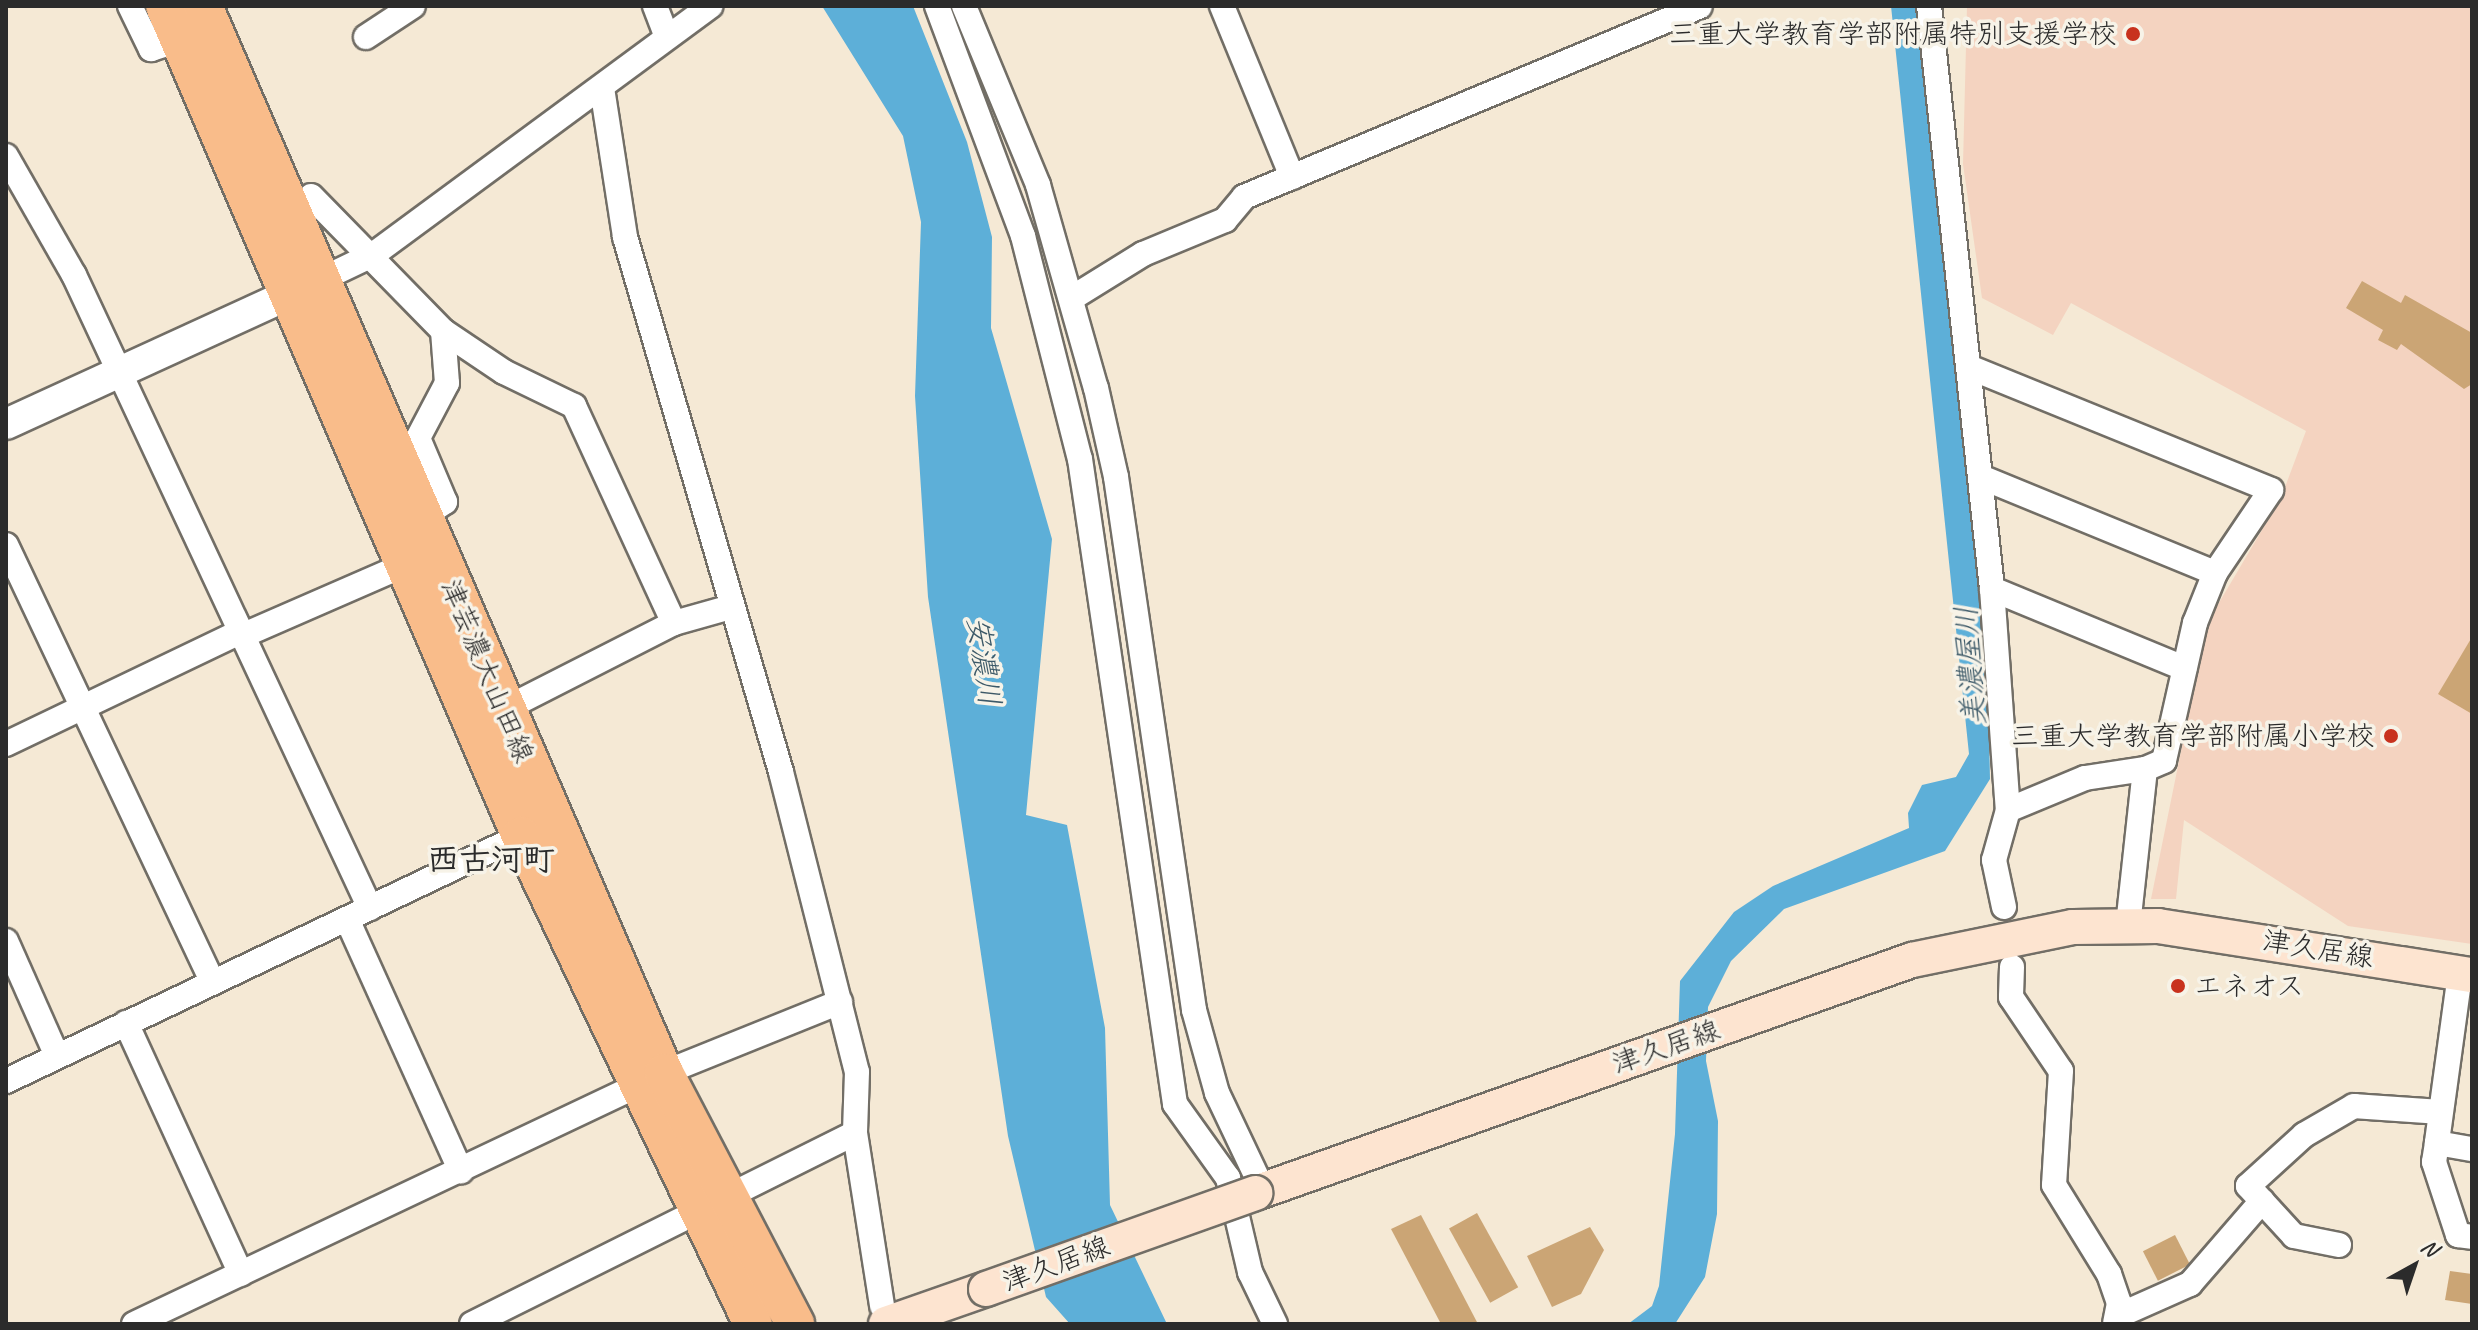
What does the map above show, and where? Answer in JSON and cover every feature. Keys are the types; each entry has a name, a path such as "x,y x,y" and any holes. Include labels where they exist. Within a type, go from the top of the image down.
{"main road":[{"name":"津芸濃大山田線","path":"165,6 198,25 303,288 402,566 536,829 650,1082 711,1206 753,1324"},
{"name":"津芸濃大山田線","path":"303,288 421,518 503,710 536,829"},
{"name":"津久居線","path":"884,1315 986,1289 1912,960 2073,927 2128,925 2341,950 2466,975"},
{"name":"津芸濃大山田線","path":"711,1206 795,1324"}],"street":[{"path":"130,6 151,49 198,25"},
{"path":"366,37 413,6"},
{"path":"655,6 670,31"},
{"path":"6,424 370,256 602,88 670,31 710,6"},
{"path":"937,6 1023,236 1080,459 1175,1104 1228,1178 1250,1272 1275,1324"},
{"path":"964,6 1038,185 1072,298 1116,477 1194,1010 1217,1093 1259,1192"},
{"path":"1222,6 1292,177"},
{"path":"1072,298 1292,177 1700,6"},
{"path":"1929,6 1971,368 1992,589 2008,810 1994,860 2004,907"},
{"path":"602,88 625,237 731,607 857,1072 855,1133 884,1315"},
{"path":"6,156 120,372 370,908"},
{"path":"311,196 443,331 504,372 574,406 674,623"},
{"path":"6,744 242,633 402,566 421,518 445,502 418,438 447,383 443,331"},
{"path":"1971,368 2271,490 2215,573 2184,668 2164,761 2145,769 2085,778 2008,810"},
{"path":"1981,477 2215,573"},
{"path":"6,545 15,586 82,707 213,983"},
{"path":"1992,589 2184,668"},
{"path":"503,710 674,623 731,607"},
{"path":"2128,925 2145,769"},
{"path":"6,1081 536,829"},
{"path":"347,919 461,1171"},
{"path":"6,941 57,1056"},
{"path":"2012,967 2011,997 2061,1071 2054,1185 2109,1274 2118,1319 2190,1284 2262,1201"},
{"path":"2466,975 2440,1112 2434,1162 2458,1235 2472,1237"},
{"path":"134,1324 650,1082 840,1002"},
{"path":"126,1023 241,1274"},
{"path":"2339,1245 2294,1236 2248,1186 2335,1114 2374,1106 2440,1112"},
{"path":"472,1324 855,1133"},
{"path":"2437,1143 2472,1149"}],"shaded area":[{"path":"1967,6 2472,6 2472,944 2348,926 2184,820 2176,899 2151,899 2207,623 2281,498 2306,431 2071,303 2053,335 1982,298 1963,164"}],"water":[{"name":"安濃川","path":"822,6 913,6 967,142 992,237 991,328 1052,539 1026,815 1067,825 1105,1028 1110,1205 1167,1324 1070,1324 1046,1297 1008,1136 928,597 915,396 921,222 903,136"},
{"name":"美濃屋川","path":"1891,6 1918,6 1920,17 1988,684 1990,779 1945,851 1784,909 1731,961 1708,1007 1706,1061 1718,1121 1717,1214 1705,1277 1675,1324 1628,1324 1652,1306 1659,1286 1675,1134 1680,981 1734,912 1773,886 1909,828 1908,813 1922,785 1956,777 1969,754"}],"building":[{"path":"2362,281 2401,303 2405,295 2472,333 2472,384 2464,389 2401,344 2397,350 2378,340 2383,330 2346,308"},
{"path":"2472,637 2472,714 2438,694"},
{"path":"1477,1213 1518,1287 1490,1303 1449,1229"},
{"path":"1421,1215 1478,1324 1441,1324 1391,1229"},
{"path":"1590,1227 1604,1250 1581,1294 1552,1307 1527,1256"},
{"path":"2175,1235 2190,1264 2158,1281 2143,1251"},
{"path":"2450,1271 2472,1274 2472,1304 2445,1300"}],"place":[{"name":"三重大学教育学部附属特別支援学校","path":"2133,34"},
{"name":"三重大学教育学部附属小学校","path":"2391,736"},
{"name":"エネオス","path":"2178,986"}],"district":[{"name":"西古河町","path":"491,860"}]}
